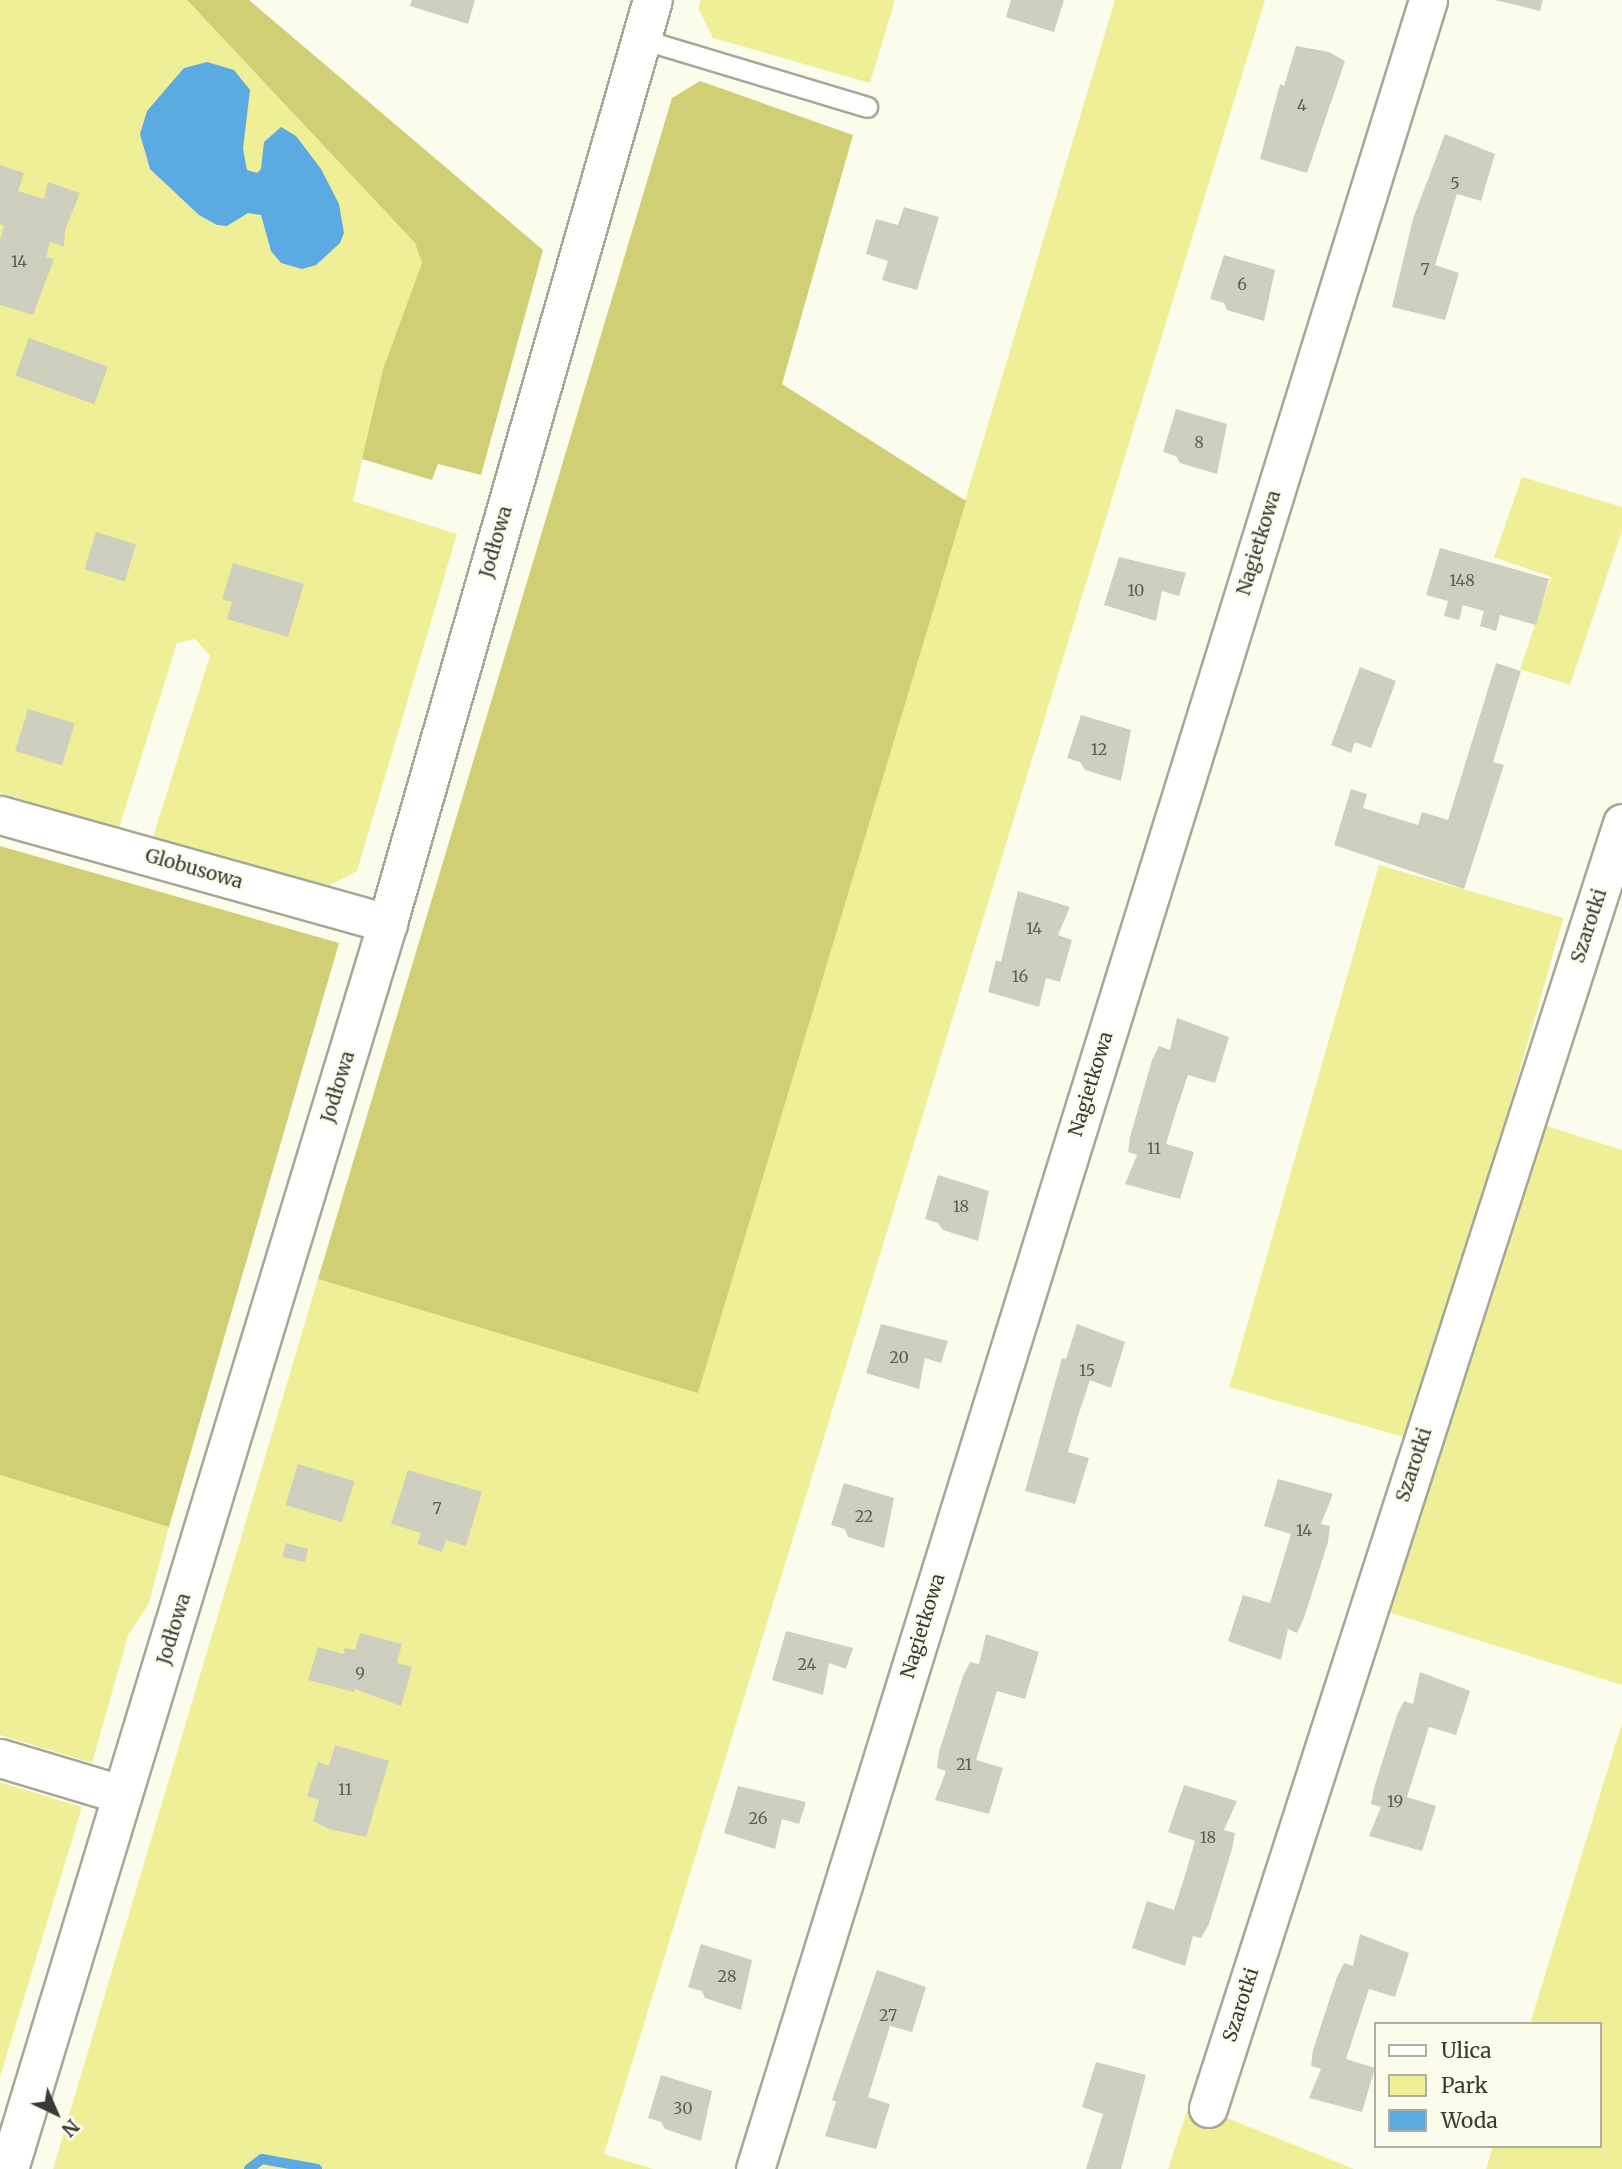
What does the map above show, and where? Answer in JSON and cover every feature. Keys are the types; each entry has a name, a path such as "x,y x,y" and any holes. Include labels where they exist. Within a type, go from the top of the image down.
{"street":[{"name":"Jodłowa","path":"9,2169 387,923 653,0"},
{"name":"Nagietkowa","path":"755,2169 1428,0"},
{"name":"Globusowa","path":"0,815 387,923"},
{"name":"Szarotki","path":"1208,2108 1622,823"},
{"path":"0,1758 123,1795"}],"lane":[{"path":"641,39 867,107"}],"green space":[{"path":"0,0 187,0 415,243 422,263 383,369 353,501 457,534 357,871 321,890 153,837 210,656 195,639 177,643 119,828 0,793"},
{"path":"701,0 895,0 870,83 713,38 698,8"},
{"path":"1115,0 1265,0 604,2154 653,2169 53,2169 318,1279 698,1392"},
{"path":"1522,477 1622,507 1622,531 1570,685 1520,669 1551,577 1494,557"},
{"path":"1379,865 1564,918 1414,1440 1229,1387"},
{"path":"1543,1125 1622,1150 1622,1685 1388,1612"},
{"path":"0,1475 169,1527 149,1603 128,1636 92,1763 0,1735"},
{"path":"1622,1723 1622,2169 1486,2169 1492,2148 1601,2148 1601,2022 1531,2022"},
{"path":"0,1782 82,1807 0,2077"},
{"path":"1189,2105 1227,2118 1354,2169 1168,2169"}],"shaded area":[{"path":"187,0 249,0 543,250 481,475 438,464 432,480 362,459 383,369 422,263 415,243"},
{"path":"700,81 853,135 782,384 966,501 698,1393 318,1279 672,98"},
{"path":"0,846 339,943 169,1527 0,1475"}],"water":[{"path":"207,62 234,70 250,90 243,149 247,170 257,173 261,169 264,142 281,127 296,136 321,169 339,204 344,233 340,243 316,265 302,269 281,263 271,251 261,215 248,213 227,226 217,225 199,215 150,169 140,134 147,111 184,68"}],"building":[{"path":"412,0 475,0 468,24 410,6"},
{"path":"1011,0 1064,0 1054,32 1006,17"},
{"path":"1495,0 1543,0 1540,11"},
{"path":"1296,46 1329,52 1345,61 1307,173 1260,159 1280,84 1284,86"},
{"path":"1445,134 1495,154 1481,201 1457,194 1435,265 1459,273 1445,320 1392,307 1413,219"},
{"path":"0,165 24,173 18,191 44,199 48,182 80,193 65,230 64,247 50,242 46,257 54,259 33,315 0,305 0,239 4,226 0,224"},
{"path":"904,207 939,217 917,290 882,280 888,261 866,254 876,219 898,225"},
{"path":"1224,255 1275,270 1264,321 1227,310 1224,303 1210,299"},
{"path":"29,338 108,367 94,404 15,376"},
{"path":"1176,409 1227,424 1217,474 1180,463 1176,456 1163,452"},
{"path":"96,532 136,544 125,582 85,569"},
{"path":"1440,548 1549,579 1536,625 1500,615 1496,631 1480,626 1484,611 1463,605 1459,620 1444,616 1448,601 1426,595"},
{"path":"1119,557 1186,573 1179,596 1162,591 1156,621 1104,605"},
{"path":"233,563 304,584 288,637 227,619 232,602 222,599"},
{"path":"1496,663 1521,671 1493,762 1504,765 1464,889 1334,845 1351,789 1367,794 1363,808 1418,825 1422,812 1448,820"},
{"path":"1360,667 1396,681 1371,748 1355,742 1351,753 1331,745"},
{"path":"28,709 75,723 62,765 15,751"},
{"path":"1081,715 1131,730 1121,781 1085,770 1080,762 1067,758"},
{"path":"1018,891 1070,907 1058,935 1072,940 1060,982 1046,978 1039,1007 988,992 996,960 1001,962"},
{"path":"1177,1018 1229,1037 1215,1083 1188,1075 1166,1144 1194,1152 1180,1199 1125,1184 1137,1155 1128,1152 1130,1137 1152,1060 1159,1046 1170,1050"},
{"path":"938,1175 989,1191 978,1241 943,1230 938,1223 925,1219"},
{"path":"881,1324 948,1341 941,1363 925,1358 919,1389 866,1373"},
{"path":"1077,1324 1125,1342 1111,1388 1090,1380 1078,1416 1068,1452 1089,1458 1075,1504 1025,1491 1062,1358 1066,1359"},
{"path":"298,1464 354,1481 342,1522 285,1505"},
{"path":"408,1470 482,1492 466,1546 446,1540 442,1552 417,1544 421,1533 391,1524"},
{"path":"1278,1479 1333,1494 1321,1524 1330,1526 1328,1542 1304,1618 1297,1633 1288,1629 1281,1660 1228,1641 1243,1595 1270,1603 1291,1534 1264,1526"},
{"path":"844,1483 894,1498 884,1548 848,1537 845,1529 831,1525"},
{"path":"286,1543 308,1549 305,1562 282,1557"},
{"path":"786,1631 853,1648 846,1669 829,1663 823,1695 772,1680"},
{"path":"360,1633 402,1644 397,1663 412,1667 401,1706 355,1689 354,1692 308,1680 318,1647 343,1654 345,1648 355,1650"},
{"path":"986,1634 1039,1652 1025,1699 997,1691 976,1760 1003,1768 989,1814 935,1800 946,1771 937,1768 939,1752 963,1676 970,1662 979,1664"},
{"path":"1420,1672 1470,1691 1456,1735 1429,1727 1407,1797 1436,1806 1422,1851 1369,1836 1381,1807 1371,1804 1374,1788 1397,1715 1404,1701 1413,1704"},
{"path":"335,1745 389,1761 366,1837 329,1829 313,1821 319,1800 307,1796 318,1762 329,1766"},
{"path":"1184,1785 1237,1801 1224,1830 1235,1833 1209,1924 1201,1938 1193,1936 1185,1966 1132,1948 1147,1901 1174,1910 1195,1841 1168,1832"},
{"path":"738,1786 806,1802 799,1824 782,1819 775,1849 724,1833"},
{"path":"1360,1934 1409,1953 1395,1997 1369,1989 1346,2059 1374,2068 1362,2112 1309,2098 1321,2069 1311,2066 1313,2050 1337,1977 1344,1963 1353,1966"},
{"path":"701,1944 752,1960 741,2010 705,1998 702,1991 688,1987"},
{"path":"877,1970 926,1987 912,2032 890,2026 868,2097 890,2104 876,2149 825,2136 836,2102 832,2100"},
{"path":"1096,2062 1146,2075 1121,2169 1086,2169 1103,2114 1082,2107"},
{"path":"661,2075 712,2091 701,2141 665,2129 661,2122 648,2118"}],"waterway":[{"path":"249,2169 262,2159 317,2169"}]}
